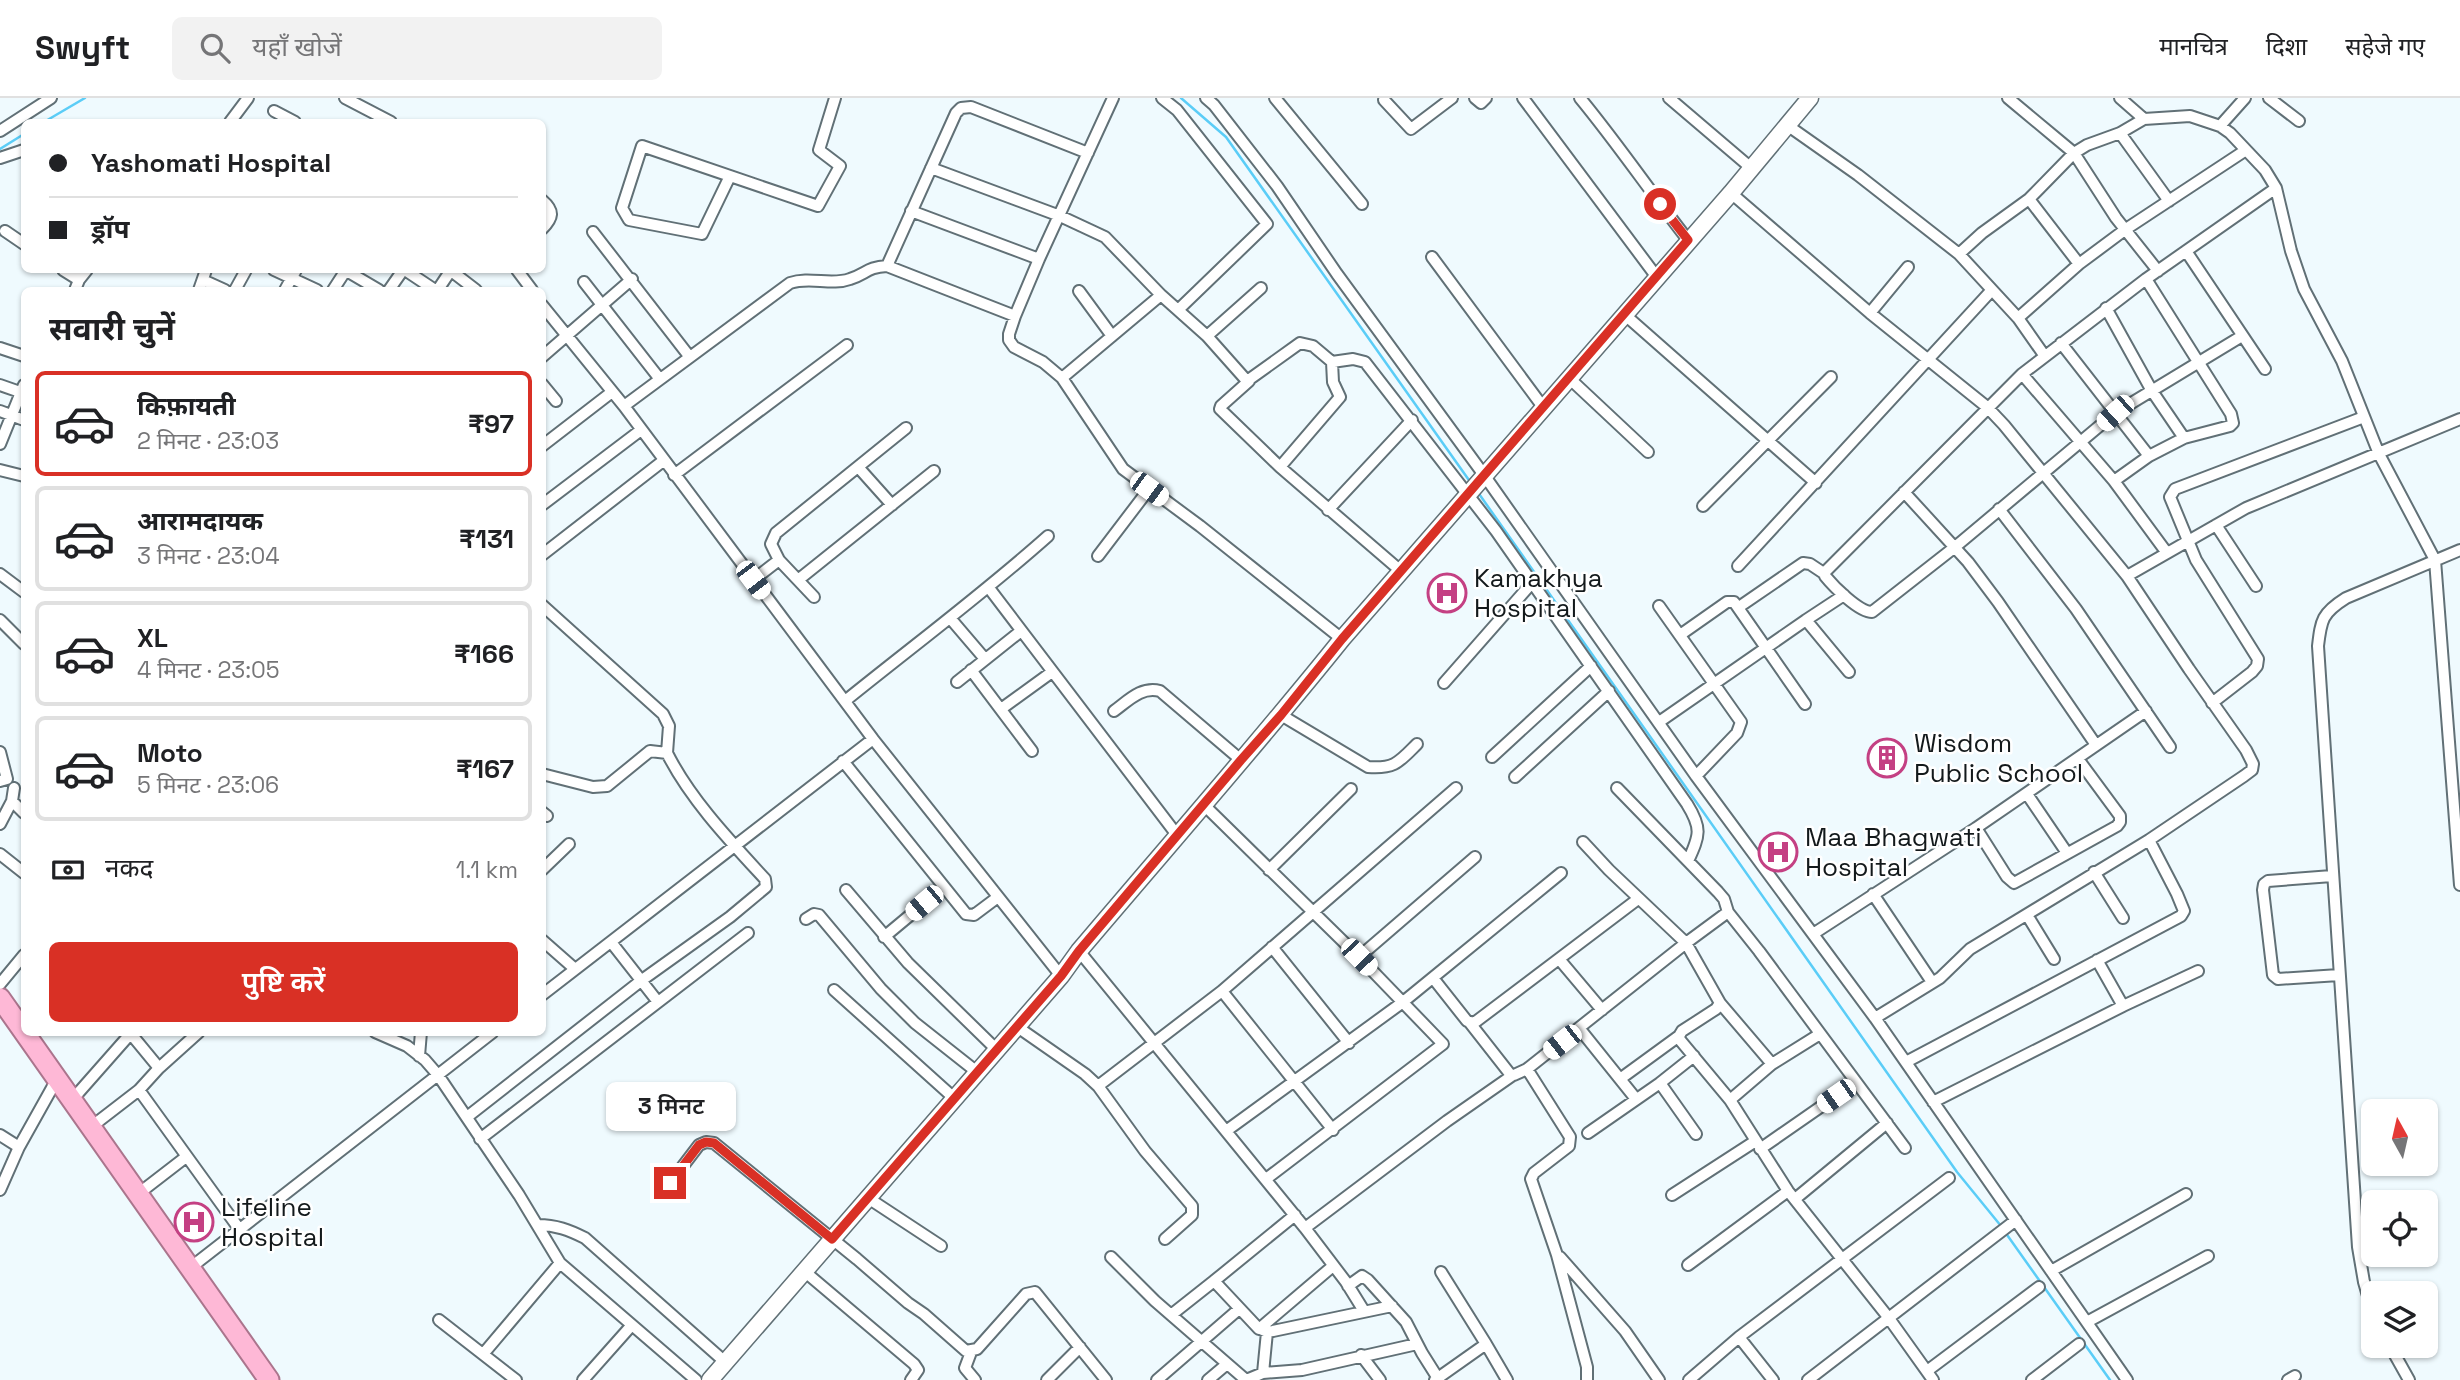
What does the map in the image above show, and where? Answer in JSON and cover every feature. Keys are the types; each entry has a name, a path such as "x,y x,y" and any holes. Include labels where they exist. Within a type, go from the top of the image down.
{"highway":[{"path":"0,998 21,1028"},
{"path":"27,1036 269,1380"}],"main road":[{"path":"710,1380 1061,976 1079,951 1281,715 1342,639 1731,193 1810,98"}],"street":[{"path":"0,131 51,98"},
{"path":"232,119 248,98"},
{"path":"345,98 374,118"},
{"path":"730,176 702,234 629,220 621,208 642,146 730,176 818,206 840,166 819,150 835,98"},
{"path":"1113,98 1039,259 1015,316 1009,334 1010,340 1014,346 1043,362 1062,378 1123,469 1342,639"},
{"path":"1161,98 1177,110 1267,224 1178,310"},
{"path":"1275,98 1362,204"},
{"path":"1384,100 1411,129 1452,98"},
{"path":"1475,98 1481,103 1486,98"},
{"path":"1523,98 1656,276"},
{"path":"1580,98 1620,146 1688,240"},
{"path":"1669,98 1750,167"},
{"path":"2008,98 2074,153 2116,218 2158,271"},
{"path":"2120,98 2144,119"},
{"path":"2220,125 2245,98"},
{"path":"2269,98 2299,121"},
{"path":"1213,100 1277,186 1337,274 1474,486 1496,531 1531,584 1609,691 1695,817 1698,835 1688,861"},
{"path":"887,266 956,113 961,108 971,107 1088,153"},
{"path":"274,111 289,119"},
{"path":"1959,254 1982,233 2029,200 2074,153 2087,145 2120,133 2144,119 2190,116 2220,125 2265,170 2276,188 2291,251 2304,289 2342,361 2379,454 2435,560 2460,885"},
{"path":"1787,125 1858,175 1959,254 1991,292 2018,318 2044,355"},
{"path":"2120,133 2169,201"},
{"path":"2018,318 2080,264 2126,229 2246,150"},
{"path":"0,158 21,151"},
{"path":"931,168 1060,216 1105,237 1161,295 1207,336 1243,378 1249,381"},
{"path":"1825,574 1987,407 2044,355 2276,188"},
{"path":"1731,193 1928,362 1987,407 2127,576 2252,759 2252,770 2148,840 1970,949 1947,973 1875,1018"},
{"path":"2029,200 2080,264"},
{"path":"546,203 553,213 546,225"},
{"path":"911,211 1039,259"},
{"path":"5,231 21,242"},
{"path":"593,232 689,356"},
{"path":"2186,251 2265,369"},
{"path":"1432,257 1542,407"},
{"path":"624,406 790,283 801,279 850,279 865,270 887,266 1015,316"},
{"path":"1870,313 1908,267"},
{"path":"351,273 374,287"},
{"path":"409,273 430,287"},
{"path":"455,273 472,287"},
{"path":"294,274 313,287"},
{"path":"546,354 632,279"},
{"path":"2114,481 2149,456 2184,438 2233,423 2231,414 2146,279"},
{"path":"202,280 218,287"},
{"path":"584,282 659,378"},
{"path":"1207,336 1261,288"},
{"path":"1079,291 1112,336"},
{"path":"1738,566 1991,292"},
{"path":"1062,378 1161,295"},
{"path":"2106,308 2152,391 2184,438"},
{"path":"546,310 624,406 873,739 1061,976"},
{"path":"1624,314 1816,483"},
{"path":"1740,607 1803,563 1807,563 1825,574 1844,595 1866,612 1872,612 2082,443 2115,413 2242,336"},
{"path":"1402,572 1280,467 1220,410 1221,405 1249,381 1300,343 1313,346 1332,362 1353,359 1365,362 1412,420 1474,486 1659,722 1875,1018 2013,1222 2051,1271 2127,1380"},
{"path":"2061,343 2149,456"},
{"path":"674,475 847,345"},
{"path":"0,348 21,355"},
{"path":"1280,467 1340,397 1332,379 1332,362"},
{"path":"2022,374 2114,481 2167,553"},
{"path":"1569,377 1648,452"},
{"path":"1703,506 1831,377"},
{"path":"0,385 21,389"},
{"path":"546,389 556,401"},
{"path":"0,444 21,392"},
{"path":"546,443 612,392"},
{"path":"0,411 21,419"},
{"path":"2213,703 2252,672 2258,659 2186,541 2170,497 2172,491 2364,417"},
{"path":"2127,576 2246,508 2460,419"},
{"path":"1328,509 1412,420"},
{"path":"814,597 779,560 771,544 776,533 906,428"},
{"path":"546,502 641,430"},
{"path":"546,552 663,461"},
{"path":"858,467 892,505"},
{"path":"0,470 21,475"},
{"path":"798,580 934,471"},
{"path":"1098,556 1149,489"},
{"path":"1904,492 1955,547 1998,602 2096,745"},
{"path":"1999,509 2076,609 2170,747"},
{"path":"2217,525 2256,586"},
{"path":"845,701 989,588 1048,536"},
{"path":"2364,1281 2358,1247 2318,676 2321,621 2327,612 2346,598 2460,550"},
{"path":"753,580 779,560"},
{"path":"0,574 21,590"},
{"path":"1444,683 1531,584"},
{"path":"989,588 1177,835"},
{"path":"1659,722 1844,595"},
{"path":"1680,635 1727,602 1734,602 1805,704"},
{"path":"1659,606 1741,722 1737,733 1696,776"},
{"path":"467,1116 642,980 730,917 765,887 765,879 690,789 667,753 669,726 663,714 546,609"},
{"path":"950,618 985,659"},
{"path":"0,620 21,640"},
{"path":"1806,621 1849,672"},
{"path":"957,682 1021,631"},
{"path":"1492,757 1591,666"},
{"path":"971,670 1032,751"},
{"path":"1001,709 1052,671"},
{"path":"1114,711 1141,691 1160,691 1241,760"},
{"path":"1515,777 1609,691"},
{"path":"1813,934 2027,794 2146,711"},
{"path":"1281,715 1368,767 1395,765 1417,744"},
{"path":"546,992 873,739"},
{"path":"546,775 593,787 607,786 650,751 667,753"},
{"path":"0,752 11,783 12,801 0,824"},
{"path":"1976,828 2007,877 2014,883 2117,826 2122,819 2078,759"},
{"path":"843,761 970,916 998,897"},
{"path":"1617,788 1724,899 1728,912 1905,1148"},
{"path":"1269,870 1351,789"},
{"path":"1098,1086 1222,991 1456,789"},
{"path":"2027,794 2067,853"},
{"path":"12,801 21,810"},
{"path":"1203,804 1359,957 1443,1045 1266,1179"},
{"path":"1906,1062 2181,916 2184,911 2178,894 2148,840"},
{"path":"1583,842 1638,899 1656,912 1686,943 1720,1003 1772,1064"},
{"path":"546,866 569,844"},
{"path":"0,854 21,871"},
{"path":"1359,957 1475,857"},
{"path":"2094,872 2123,918"},
{"path":"1226,1131 1403,1002 1561,873"},
{"path":"2332,876 2268,881 2263,890 2273,975 2278,979 2339,975"},
{"path":"884,937 944,887"},
{"path":"846,890 884,937 930,986 996,1049"},
{"path":"1872,894 1932,982"},
{"path":"1470,1023 1477,1021 1638,899"},
{"path":"1306,1228 1447,1121 1513,1075 1527,1069 1728,912"},
{"path":"806,919 814,914 820,915 881,989 915,1023 976,1072"},
{"path":"2026,915 2054,959"},
{"path":"480,1139 748,933"},
{"path":"611,942 658,1002"},
{"path":"546,944 575,970"},
{"path":"1272,947 1349,1043"},
{"path":"1079,951 1306,1228 1364,1311"},
{"path":"0,984 21,959"},
{"path":"1559,959 1602,1010"},
{"path":"2097,961 2123,1006"},
{"path":"1933,1102 2198,971"},
{"path":"1433,978 1513,1075"},
{"path":"834,990 954,1098"},
{"path":"1222,991 1333,1130"},
{"path":"1620,1079 1679,1036 1682,1031 1716,1009 1720,1003"},
{"path":"1016,1026 1098,1086 1145,1151 1192,1206 1192,1215 1164,1239"},
{"path":"1579,1028 1636,1099"},
{"path":"1730,1100 1772,1064 1820,1034"},
{"path":"72,1100 128,1036"},
{"path":"133,1036 159,1068"},
{"path":"91,1128 139,1090 195,1036"},
{"path":"384,1036 407,1046 438,1074 538,1225 560,1263 696,1380"},
{"path":"419,1056 421,1036"},
{"path":"191,1268 488,1036"},
{"path":"1679,1036 1730,1100 1791,1195 1888,1317 1930,1376 2039,1287"},
{"path":"1588,1133 1660,1083 1694,1055"},
{"path":"1527,1069 1570,1138 1569,1146 1534,1173 1531,1179 1557,1255 1587,1367 1587,1380"},
{"path":"0,1190 19,1147 57,1079"},
{"path":"1660,1083 1696,1134"},
{"path":"1672,1195 1855,1083"},
{"path":"139,1090 240,1230"},
{"path":"1688,1265 1791,1195 1887,1123"},
{"path":"0,1135 19,1147"},
{"path":"670,1183 699,1145 714,1143 966,1351 977,1349 1026,1294 1031,1292 1039,1296 1106,1380"},
{"path":"138,1194 186,1157"},
{"path":"1690,1380 1740,1337 1949,1178"},
{"path":"2051,1271 2186,1194"},
{"path":"868,1198 941,1245"},
{"path":"1171,1315 1295,1215"},
{"path":"1808,1380 2013,1222"},
{"path":"538,1225 567,1229 584,1238 724,1361"},
{"path":"1557,1255 1625,1331 1659,1380"},
{"path":"2087,1322 2208,1256"},
{"path":"1111,1257 1171,1315 1246,1380 1263,1373 1302,1370 1417,1344"},
{"path":"484,1353 560,1263"},
{"path":"1263,1373 1263,1330 1333,1266"},
{"path":"804,1271 914,1364 918,1370 911,1380"},
{"path":"1441,1272 1507,1380"},
{"path":"1348,1286 1360,1277 1365,1277 1406,1322 1437,1379 1486,1344"},
{"path":"1214,1281 1239,1309 1263,1330"},
{"path":"1263,1330 1392,1306"},
{"path":"1157,1380 1239,1309"},
{"path":"439,1320 516,1380"},
{"path":"583,1380 631,1326"},
{"path":"1740,1337 1773,1380"},
{"path":"2032,1380 2079,1344"},
{"path":"1047,1380 1080,1347"},
{"path":"971,1352 965,1368 975,1380"},
{"path":"1361,1355 1380,1380"},
{"path":"2397,1358 2409,1380"},
{"path":"1208,1380 1227,1364"},
{"path":"1302,1370 1310,1380"}],"waterway":[{"path":"49,119 85,98"},
{"path":"1181,98 1226,137 1471,483"},
{"path":"0,149 21,136"},
{"path":"1477,491 1957,1172 2001,1226"},
{"path":"2005,1232 2110,1380"}],"place":[{"name":"Kamakhya Hospital","path":"1447,593"},
{"name":"Wisdom Public School","path":"1887,758"},
{"name":"Maa Bhagwati Hospital","path":"1778,852"},
{"name":"Lifeline Hospital","path":"194,1222"}],"route":[{"path":"670,1183 699,1145 714,1143 832,1239 1061,976 1079,951 1281,715 1342,639 1390,587 1688,240 1660,204"}]}
